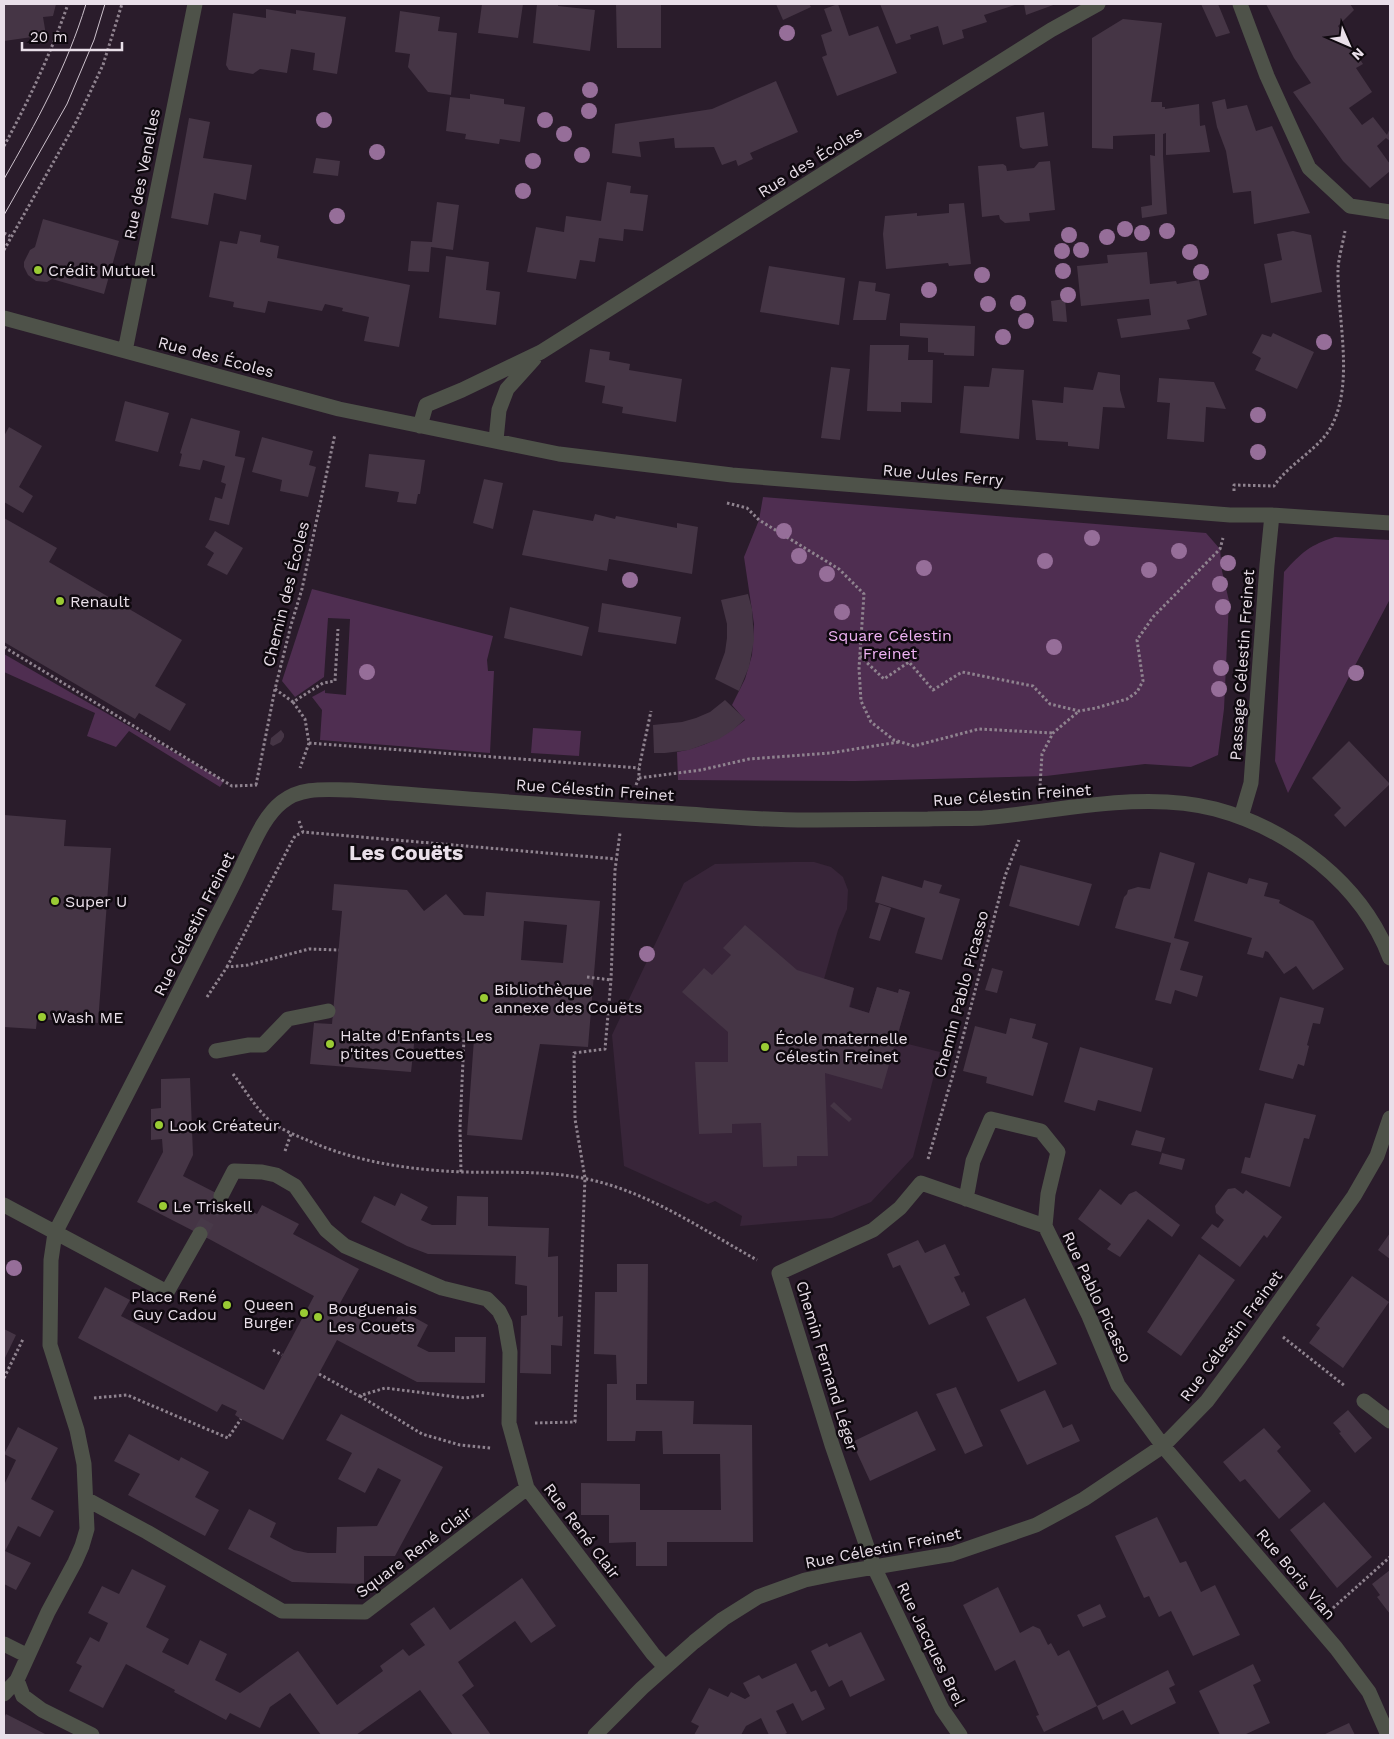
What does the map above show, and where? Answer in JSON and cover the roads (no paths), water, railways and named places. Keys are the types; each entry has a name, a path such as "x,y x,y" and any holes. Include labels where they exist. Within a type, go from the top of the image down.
{"street":[{"name":"Rue des Venelles","path":"124,351 195,4"},
{"name":"Rue des Écoles","path":"420,426 426,405 541,352 1051,30 1098,4"},
{"path":"1240,4 1267,76 1309,168 1350,206 1390,212"},
{"name":"Rue des Écoles","path":"4,318 339,409 496,440 500,410 507,389 541,352"},
{"name":"Rue Jules Ferry","path":"496,440 559,454 732,475 1230,515 1272,515 1390,523"},
{"name":"Passage Célestin Freinet","path":"1241,817 1251,783 1272,515"},
{"name":"Rue Célestin Freinet","path":"55,1233 254,842 281,802 301,792 352,790 797,821 983,818 1132,802 1183,803 1213,808 1241,817 1269,830 1333,874 1372,920 1390,958"},
{"path":"216,1051 249,1045 263,1045 288,1019 328,1011"},
{"name":"Rue Célestin Freinet","path":"596,1735 665,1667 723,1619 758,1597 805,1580 952,1554 1036,1525 1084,1499 1163,1446 1207,1401 1265,1323 1354,1196 1377,1156 1390,1118"},
{"path":"966,1199 973,1161 991,1119 1041,1132 1058,1152 1048,1194 1045,1226"},
{"name":"Rue René Clair","path":"221,1196 234,1171 262,1172 276,1176 295,1186 326,1230 345,1246 442,1288 487,1299 499,1310 505,1323 510,1352 509,1423 527,1488 665,1667"},
{"name":"Rue Pablo Picasso","path":"873,1230 900,1208 921,1183 1045,1226 1089,1316 1118,1385 1163,1446"},
{"path":"4,1205 167,1292 200,1234"},
{"name":"Chemin Fernand Léger","path":"873,1230 779,1273 832,1445 874,1567"},
{"path":"4,1694 17,1680 48,1612 82,1546 87,1529 84,1464 77,1430 50,1345 51,1268 55,1233"},
{"path":"1364,1401 1390,1421"},
{"name":"Rue Boris Vian","path":"1163,1446 1336,1648 1369,1692 1388,1735"},
{"name":"Square René Clair","path":"86,1499 282,1610 364,1612 527,1488"},
{"name":"Rue Jacques Brel","path":"874,1567 942,1709 960,1735"},
{"path":"4,1644 28,1656"},
{"path":"17,1680 23,1696 42,1710 92,1735"}],"tunnel":[{"path":"200,1234 221,1196"}],"tram line":[{"path":"4,179 39,116 60,72 86,4"},
{"path":"4,215 67,104 94,40 105,4"}],"place":[{"name":"Crédit Mutuel","path":"38,270"},
{"name":"Renault","path":"60,601"},
{"name":"Super U","path":"55,901"},
{"name":"Bibliothèque annexe des Couëts","path":"484,998"},
{"name":"Wash ME","path":"42,1017"},
{"name":"Halte d'Enfants Les p'tites Couettes","path":"330,1044"},
{"name":"École maternelle Célestin Freinet","path":"765,1047"},
{"name":"Look Créateur","path":"159,1125"},
{"name":"Le Triskell","path":"163,1206"},
{"name":"Place René Guy Cadou","path":"227,1305"},
{"name":"Queen Burger","path":"304,1313"},
{"name":"Bouguenais Les Couets","path":"318,1317"}],"district":[{"name":"Les Couëts","path":"406,852"}],"park label":[{"name":"Square Célestin Freinet","path":"890,644"}]}
